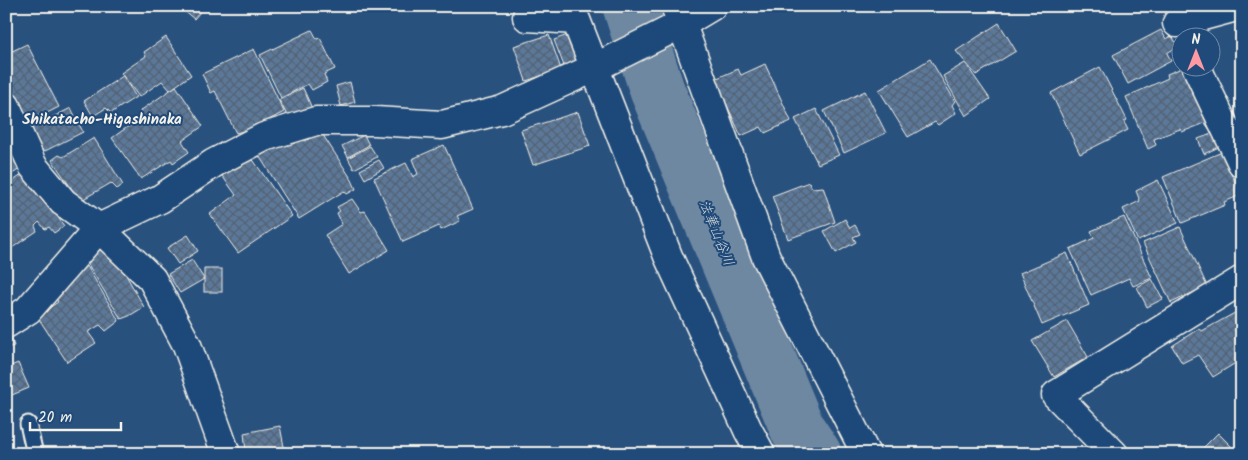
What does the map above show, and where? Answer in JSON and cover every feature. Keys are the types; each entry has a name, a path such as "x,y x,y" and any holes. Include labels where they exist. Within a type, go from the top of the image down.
{"street":[{"path":"529,6 527,17 576,20 668,256 748,430 762,454"},
{"path":"6,324 28,310 99,228 160,199 214,163 264,137 316,121 375,120 442,125 502,110 594,68 679,15 712,6"},
{"path":"1176,22 1240,6"},
{"path":"679,15 766,257 866,454"},
{"path":"1202,78 1242,163"},
{"path":"6,106 33,166 63,202 99,228 152,279 187,345 226,454"},
{"path":"1114,454 1056,395 1242,280"}],"lane":[{"path":"28,424 35,454"}],"building":[{"path":"178,6 205,6 194,19"},
{"path":"999,23 1016,51 976,75 956,51"},
{"path":"312,30 317,39 320,38 335,69 324,74 327,82 312,90 308,84 281,98 260,55"},
{"path":"1161,30 1166,39 1170,37 1170,51 1167,53 1170,62 1128,84 1113,55"},
{"path":"573,33 583,58 564,66 554,40"},
{"path":"549,35 561,69 526,81 514,46"},
{"path":"166,37 191,75 170,90 162,81 139,97 121,73 146,56 144,52"},
{"path":"27,44 59,107 27,123 6,79 6,54"},
{"path":"254,49 284,112 253,128 236,133 215,91 211,93 202,74"},
{"path":"930,59 955,101 952,105 956,113 938,125 935,122 908,137 879,90"},
{"path":"965,63 990,99 966,116 943,76"},
{"path":"765,64 791,121 765,133 761,127 741,136 715,79 738,69 741,75"},
{"path":"1100,67 1127,120 1124,122 1128,130 1080,154 1051,93"},
{"path":"1170,73 1170,78 1196,78 1217,126 1210,130 1205,123 1182,132 1180,129 1154,139 1156,145 1148,149 1126,97 1168,78 1167,74"},
{"path":"123,76 136,97 111,113 106,108 93,116 84,101"},
{"path":"350,82 355,102 341,106 336,86"},
{"path":"176,86 203,126 182,141 189,152 173,163 171,160 141,179 112,138 143,116 140,111"},
{"path":"303,88 314,113 288,117 279,100"},
{"path":"865,91 886,133 844,153 824,111"},
{"path":"1242,100 1242,119 1235,104"},
{"path":"71,108 83,132 43,152 31,128"},
{"path":"816,109 839,155 818,164 795,119"},
{"path":"578,112 590,146 533,165 521,130"},
{"path":"297,130 305,141 321,132 356,189 347,194 344,191 299,219 256,151"},
{"path":"1217,132 1223,145 1204,154 1198,139"},
{"path":"364,135 369,145 348,157 342,146"},
{"path":"94,138 123,185 117,189 111,183 80,201 52,160 59,155 63,157"},
{"path":"444,145 473,209 457,216 460,221 441,230 439,226 403,242 374,178 406,163 413,177 418,174 412,159"},
{"path":"370,146 377,157 354,169 348,158"},
{"path":"12,151 23,167 6,178 6,155"},
{"path":"1222,152 1241,195 1224,202 1225,205 1182,223 1163,177"},
{"path":"249,154 292,216 238,253 210,214 236,195 220,173"},
{"path":"379,160 384,168 365,179 360,170"},
{"path":"26,172 64,226 54,233 49,227 45,229 39,222 35,226 37,231 6,252 6,186"},
{"path":"1158,180 1178,223 1138,241 1123,209 1140,201 1136,191"},
{"path":"809,182 812,188 823,187 835,222 788,239 772,196"},
{"path":"352,199 361,212 365,211 389,250 349,274 325,235 342,224 337,213 340,211 337,207"},
{"path":"1124,217 1152,278 1133,286 1129,278 1091,295 1070,249 1094,238 1091,231"},
{"path":"845,219 850,228 855,225 860,234 853,237 856,242 836,253 824,231"},
{"path":"1180,227 1207,286 1171,303 1143,243"},
{"path":"188,235 198,251 178,264 167,248"},
{"path":"98,240 111,260 117,259 144,307 121,319 83,256"},
{"path":"1067,253 1089,305 1042,325 1020,273"},
{"path":"192,260 204,279 180,293 168,274"},
{"path":"84,264 87,266 119,321 106,331 100,325 88,332 96,343 67,362 37,316 58,302 54,295"},
{"path":"204,269 222,269 222,292 204,292"},
{"path":"1152,279 1163,299 1147,307 1137,287"},
{"path":"1242,309 1242,359 1213,377 1198,355 1182,363 1172,346 1198,329 1202,331"},
{"path":"1067,321 1088,357 1054,377 1032,341"},
{"path":"9,332 14,346 6,348 6,333"},
{"path":"18,363 29,388 7,397 6,368"},
{"path":"280,426 285,452 248,454 244,433"},
{"path":"1218,433 1239,454 1197,454"}],"waterway":[{"name":"法華山谷川","path":"630,6 657,90 798,430 814,454"}],"district":[{"name":"Shikatacho-Higashinaka","path":"102,120"}]}
